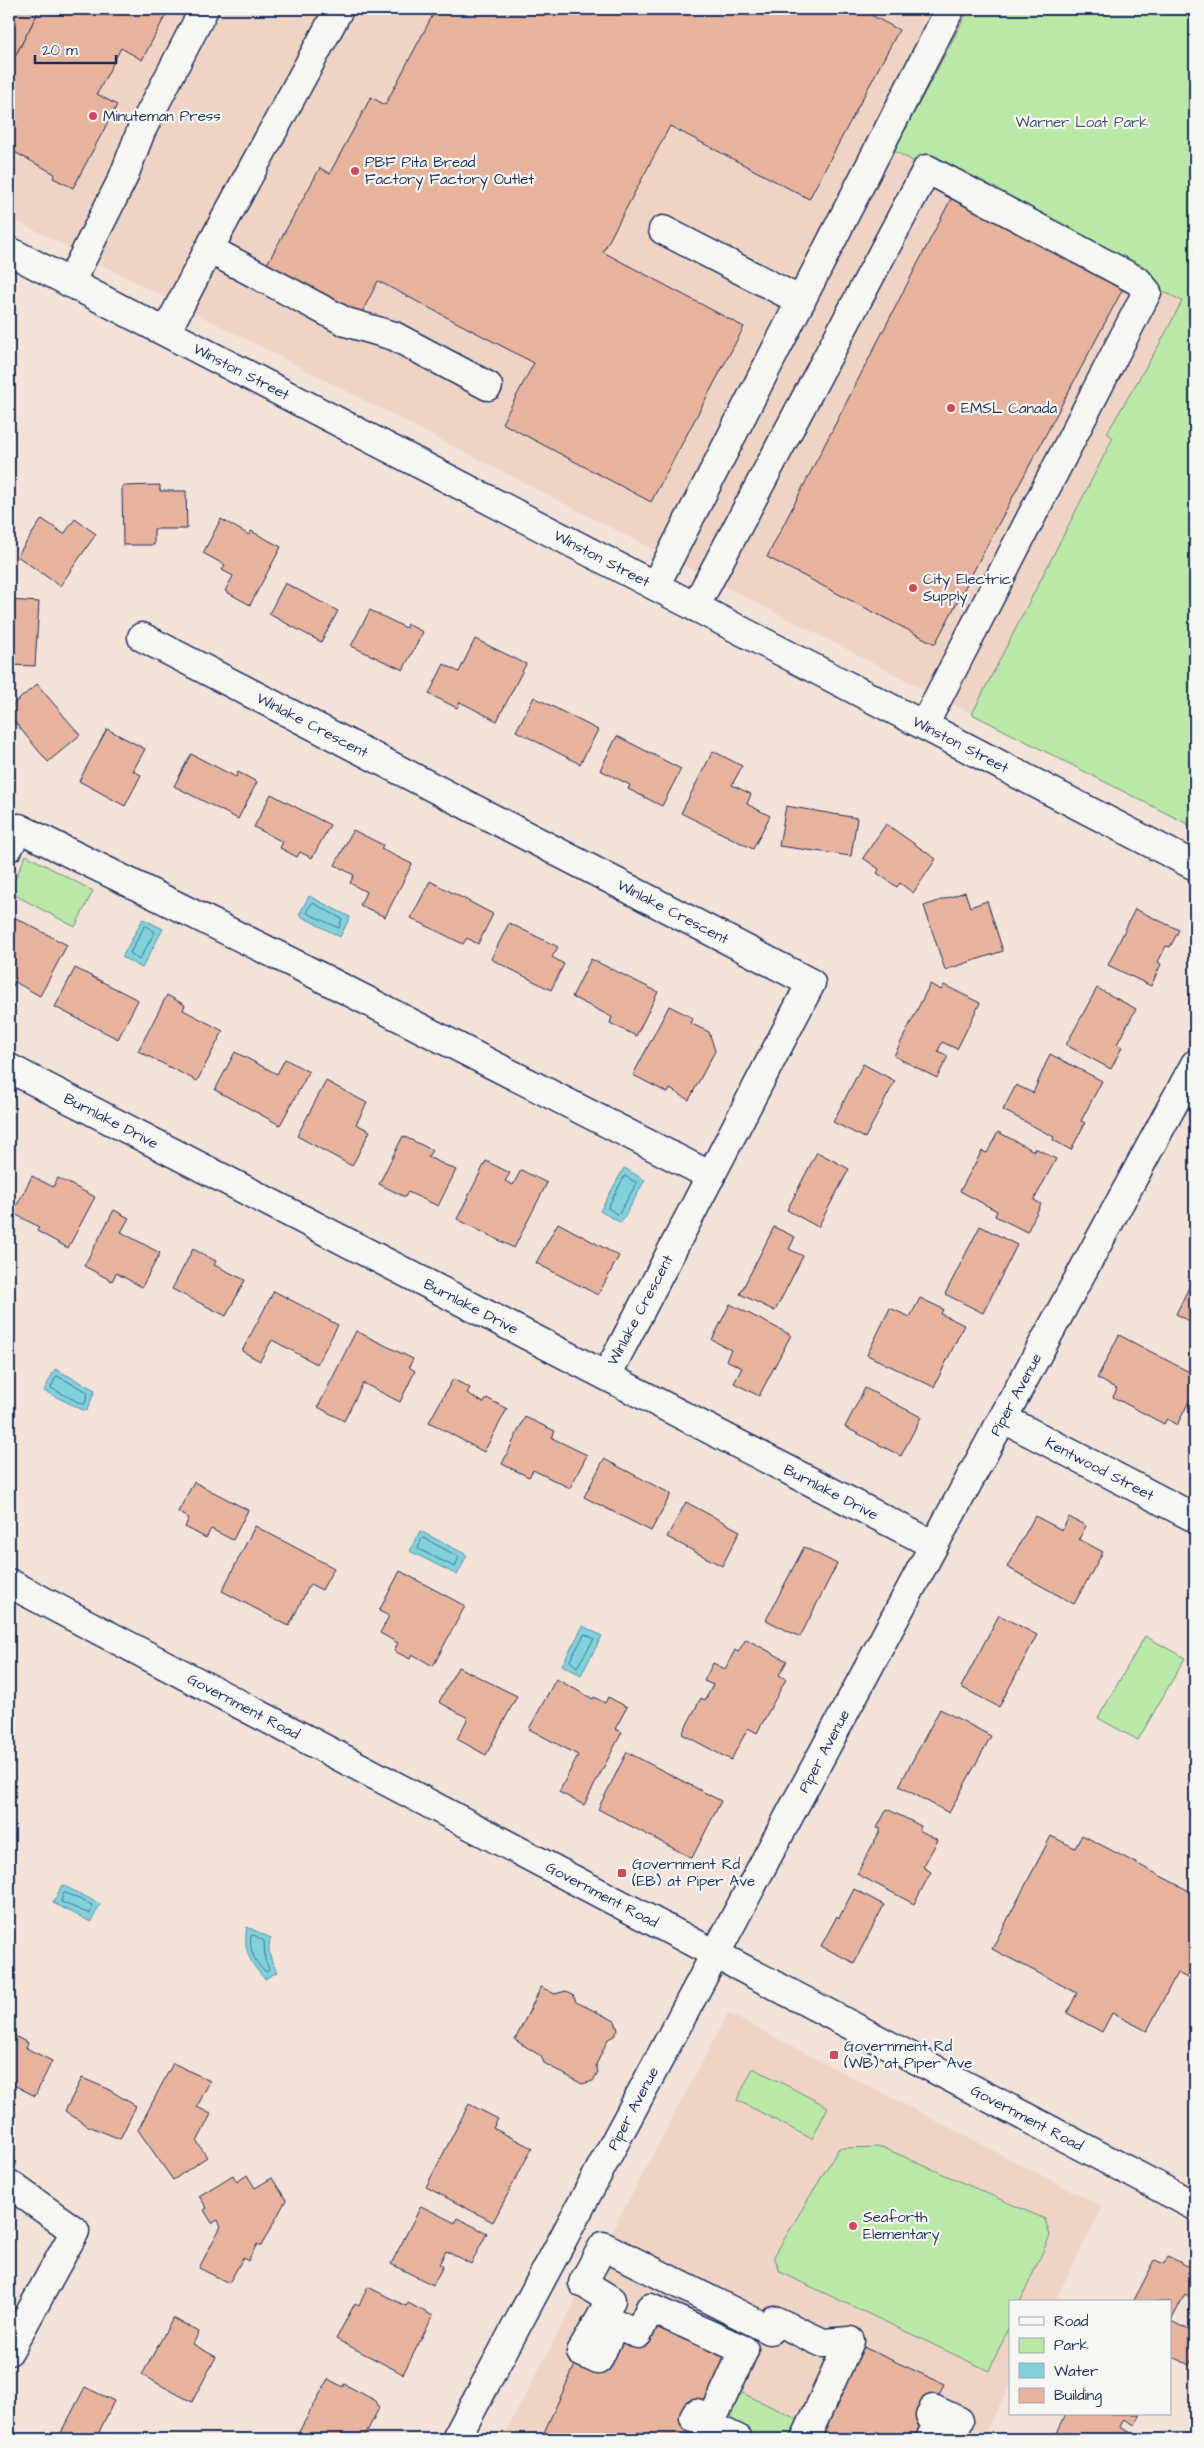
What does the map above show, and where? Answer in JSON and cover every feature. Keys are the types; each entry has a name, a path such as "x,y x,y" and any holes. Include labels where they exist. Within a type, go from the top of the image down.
{"street":[{"path":"70,283 123,178 141,131 204,9"},
{"path":"166,332 208,249 339,9"},
{"path":"655,586 950,9"},
{"path":"695,607 927,169 1138,281 1148,292 924,725"},
{"path":"663,230 802,301"},
{"path":"208,249 346,322 394,336 488,386"},
{"name":"Winston Street","path":"9,251 1195,866"},
{"name":"Winlake Crescent","path":"142,637 811,982 606,1375"},
{"path":"9,847 19,828 301,968 711,1176"},
{"name":"Piper Avenue","path":"456,2439 934,1545 1195,1064"},
{"name":"Burnlake Drive","path":"9,1068 934,1545"},
{"name":"Kentwood Street","path":"1004,1418 1195,1518"},
{"name":"Government Road","path":"9,1583 1195,2206"},
{"path":"9,2184 75,2231 9,2351"},
{"path":"738,2439 694,2418 696,2413 712,2420 744,2350 650,2308 638,2334 615,2323 598,2360 581,2352 611,2300 583,2283 603,2246 770,2330 774,2320 823,2343 850,2341 806,2439"},
{"path":"930,2439 939,2420 930,2416 933,2409 959,2421 950,2439"}],"shaded area":[{"path":"9,9 969,9 895,151 1183,301 972,714 9,217"},
{"name":"Seaforth Elementary","path":"728,2013 1103,2207 1055,2300 1009,2300 1009,2387 982,2439 502,2439"}],"green space":[{"name":"Warner Loat Park","path":"969,9 1195,9 1195,828 972,714 1113,438 1107,433 1163,338 1182,301 894,151"},
{"path":"26,855 93,891 75,927 9,892"},
{"path":"1145,1636 1185,1658 1138,1740 1098,1718"},
{"path":"753,2068 828,2107 812,2139 737,2100"},
{"path":"882,2147 1045,2219 1050,2236 1021,2300 1009,2300 1009,2326 989,2371 780,2272 774,2256 839,2148"},
{"path":"730,2387 799,2420 790,2439 738,2439 711,2426"}],"water":[{"path":"309,896 350,917 340,937 299,915"},
{"path":"143,919 163,929 142,968 122,957"},
{"path":"624,1168 645,1180 621,1223 600,1211"},
{"path":"55,1369 95,1390 87,1410 85,1411 44,1391"},
{"path":"420,1531 467,1555 457,1575 410,1551"},
{"path":"583,1626 602,1636 581,1675 562,1665"},
{"path":"62,1885 100,1904 91,1922 53,1903"},
{"path":"247,1927 271,1938 269,1951 277,1972 265,1979 248,1955 246,1942"}],"building":[{"path":"9,9 40,9 9,68"},
{"path":"40,9 169,9 142,60 121,48 97,94 117,105 73,188 53,178 55,174 9,149 9,68"},
{"path":"436,9 860,9 899,30 809,199 670,126 603,252 744,327 651,502 502,423 534,363 378,281 361,314 267,264 320,168 330,174 371,97 385,105"},
{"path":"956,189 1126,283 935,644 767,557"},
{"path":"160,485 160,491 186,491 187,529 154,529 154,545 123,545 122,486"},
{"path":"42,519 64,534 75,519 96,534 60,586 17,556"},
{"path":"221,519 249,535 251,531 281,547 250,605 225,591 233,576 222,570 225,565 203,553"},
{"path":"285,583 338,611 321,642 269,614"},
{"path":"10,600 39,602 35,666 9,665"},
{"path":"370,610 406,628 407,624 423,632 403,670 351,646"},
{"path":"475,639 526,664 497,721 460,702 457,708 429,694 444,664 459,672"},
{"path":"37,684 80,735 48,762 9,715 9,708"},
{"path":"534,697 598,730 580,764 516,731"},
{"path":"107,729 145,749 133,771 141,775 125,806 79,781"},
{"path":"617,736 681,769 662,806 628,789 630,785 600,770"},
{"path":"713,751 742,766 732,785 751,794 747,804 770,816 753,849 681,813"},
{"path":"191,754 236,777 238,772 257,782 238,819 174,786"},
{"path":"271,794 330,825 312,858 300,852 297,857 280,848 283,842 254,827"},
{"path":"786,806 857,818 851,856 779,846"},
{"path":"886,824 936,859 913,893 900,883 897,887 877,873 879,869 863,858"},
{"path":"353,830 383,845 381,849 412,864 385,917 360,905 366,892 350,883 354,875 335,865"},
{"path":"430,881 493,914 478,944 467,938 463,944 411,918"},
{"path":"965,892 970,907 987,901 1003,951 945,970 924,906"},
{"path":"1135,909 1179,930 1170,947 1166,946 1158,962 1161,964 1151,986 1108,965"},
{"path":"10,915 67,945 40,996 15,982 13,986 9,984"},
{"path":"509,923 558,947 552,957 564,964 551,990 491,959"},
{"path":"591,959 658,992 636,1036 610,1023 612,1017 572,997"},
{"path":"75,968 138,1000 118,1039 55,1007"},
{"path":"930,984 941,990 944,985 980,1003 957,1049 942,1042 938,1051 948,1056 937,1078 894,1056"},
{"path":"1097,988 1136,1009 1117,1044 1122,1047 1111,1069 1066,1045"},
{"path":"167,995 185,1005 183,1010 223,1031 197,1081 138,1051"},
{"path":"669,1006 693,1018 690,1023 709,1032 715,1051 689,1100 670,1089 668,1093 633,1075"},
{"path":"235,1052 277,1074 285,1059 309,1072 280,1125 215,1090"},
{"path":"1050,1054 1102,1081 1081,1121 1085,1123 1071,1150 1053,1140 1054,1137 1003,1110 1016,1085 1033,1093"},
{"path":"863,1064 895,1081 865,1138 833,1122"},
{"path":"326,1081 367,1103 356,1124 370,1131 352,1166 297,1136"},
{"path":"998,1132 1034,1151 1035,1148 1056,1159 1034,1200 1041,1204 1027,1232 995,1216 997,1211 960,1191 982,1151 987,1153"},
{"path":"403,1136 432,1150 428,1157 456,1170 438,1206 408,1192 405,1197 379,1184"},
{"path":"817,1152 849,1169 818,1227 787,1210"},
{"path":"486,1161 510,1173 505,1181 513,1185 521,1170 547,1183 514,1248 457,1219"},
{"path":"32,1176 53,1187 58,1178 95,1197 68,1248 37,1231 39,1227 13,1213"},
{"path":"114,1210 129,1218 121,1232 160,1253 142,1287 116,1273 112,1281 84,1266"},
{"path":"558,1223 619,1256 598,1295 536,1263"},
{"path":"980,1226 1017,1245 983,1313 945,1294"},
{"path":"774,1227 795,1237 789,1249 803,1256 775,1311 740,1294"},
{"path":"193,1249 216,1261 214,1265 245,1280 226,1316 172,1289"},
{"path":"1195,1275 1195,1324 1176,1314"},
{"path":"274,1291 338,1325 317,1364 272,1340 260,1361 242,1351"},
{"path":"920,1298 943,1309 941,1314 964,1325 934,1387 867,1355 890,1308 910,1317"},
{"path":"730,1304 791,1335 759,1396 734,1383 742,1368 726,1360 731,1350 712,1340"},
{"path":"356,1331 413,1359 409,1367 415,1371 400,1402 363,1383 344,1421 318,1407"},
{"path":"1119,1335 1195,1375 1195,1390 1177,1425 1167,1419 1164,1424 1113,1397 1117,1389 1097,1378"},
{"path":"453,1379 470,1388 467,1393 484,1403 487,1398 507,1409 484,1452 429,1422"},
{"path":"865,1388 921,1417 901,1456 845,1427"},
{"path":"525,1417 555,1431 552,1438 587,1455 570,1488 533,1470 529,1477 502,1464"},
{"path":"604,1459 671,1494 651,1531 584,1497"},
{"path":"194,1482 248,1510 233,1540 211,1529 206,1538 185,1527 189,1518 178,1512"},
{"path":"686,1502 740,1531 722,1566 667,1537"},
{"path":"1035,1516 1062,1530 1069,1517 1086,1526 1079,1539 1103,1552 1074,1604 1007,1567"},
{"path":"255,1526 334,1568 322,1590 310,1584 289,1626 222,1591"},
{"path":"804,1547 837,1564 800,1637 766,1620"},
{"path":"400,1571 465,1606 433,1666 412,1654 410,1659 394,1651 398,1643 380,1633 389,1616 379,1611"},
{"path":"999,1615 1037,1635 999,1707 961,1687"},
{"path":"746,1639 787,1661 779,1675 786,1679 757,1733 748,1728 731,1760 682,1734 701,1698 705,1700 713,1685 704,1681 713,1663 725,1669 735,1650 738,1652"},
{"path":"458,1667 517,1696 486,1755 457,1739 468,1718 439,1702"},
{"path":"556,1679 593,1699 594,1697 605,1703 608,1697 627,1707 615,1729 622,1732 584,1805 559,1792 578,1755 529,1729"},
{"path":"940,1709 991,1736 949,1813 899,1786"},
{"path":"627,1752 721,1801 692,1858 598,1809"},
{"path":"887,1809 921,1826 919,1830 938,1840 923,1867 931,1872 914,1904 857,1874 881,1829 877,1828"},
{"path":"1082,1835 1195,1894 1194,1981 1177,1973 1147,2031 1112,2013 1102,2032 1067,2013 1077,1993 992,1949 1051,1836 1075,1848"},
{"path":"854,1889 884,1905 854,1963 821,1946 837,1916 839,1918"},
{"path":"541,1987 555,1994 566,1991 573,1994 576,2002 615,2021 618,2030 614,2036 608,2039 596,2065 598,2072 593,2081 582,2084 544,2063 541,2056 515,2040"},
{"path":"9,2033 28,2043 26,2048 52,2061 35,2096 10,2083 9,2086"},
{"path":"173,2063 210,2081 197,2107 211,2114 197,2142 207,2157 173,2180 138,2130"},
{"path":"82,2078 106,2088 136,2106 120,2139 86,2125 65,2111"},
{"path":"469,2104 498,2119 493,2128 532,2148 493,2222 426,2187"},
{"path":"233,2175 237,2182 247,2175 255,2188 272,2178 286,2200 261,2246 257,2244 248,2261 243,2258 229,2283 199,2268 221,2226 218,2220 212,2223 204,2210 207,2208 199,2196"},
{"path":"421,2206 455,2223 457,2218 487,2233 471,2264 446,2251 439,2264 443,2266 433,2285 391,2264"},
{"path":"1168,2256 1195,2270 1195,2300 1185,2294 1172,2319 1172,2300 1134,2300 1155,2260 1164,2264"},
{"path":"368,2287 406,2306 408,2303 433,2316 403,2374 336,2339 355,2303 359,2305"},
{"path":"650,2308 744,2350 712,2420 696,2413 686,2436 681,2434 679,2439 541,2439 581,2352"},
{"path":"173,2318 199,2332 193,2344 216,2357 192,2402 142,2375"},
{"path":"1172,2322 1195,2333 1195,2353 1189,2365 1172,2356"},
{"path":"850,2341 944,2384 930,2416 930,2439 805,2439"},
{"path":"328,2379 343,2387 344,2384 376,2401 379,2408 363,2439 295,2439"},
{"path":"85,2387 114,2401 99,2432 115,2439 58,2439"},
{"path":"1065,2416 1139,2416 1135,2425 1124,2419 1120,2427 1143,2439 1054,2439"}],"place":[{"name":"Minuteman Press","path":"93,116"},
{"name":"PBF Pita Bread Factory Factory Outlet","path":"355,171"},
{"name":"EMSL Canada","path":"951,408"},
{"name":"City Electric Supply","path":"913,588"},
{"name":"Government Rd (EB) at Piper Ave","path":"622,1873"},
{"name":"Government Rd (WB) at Piper Ave","path":"834,2055"},
{"name":"Seaforth Elementary","path":"853,2226"}]}
